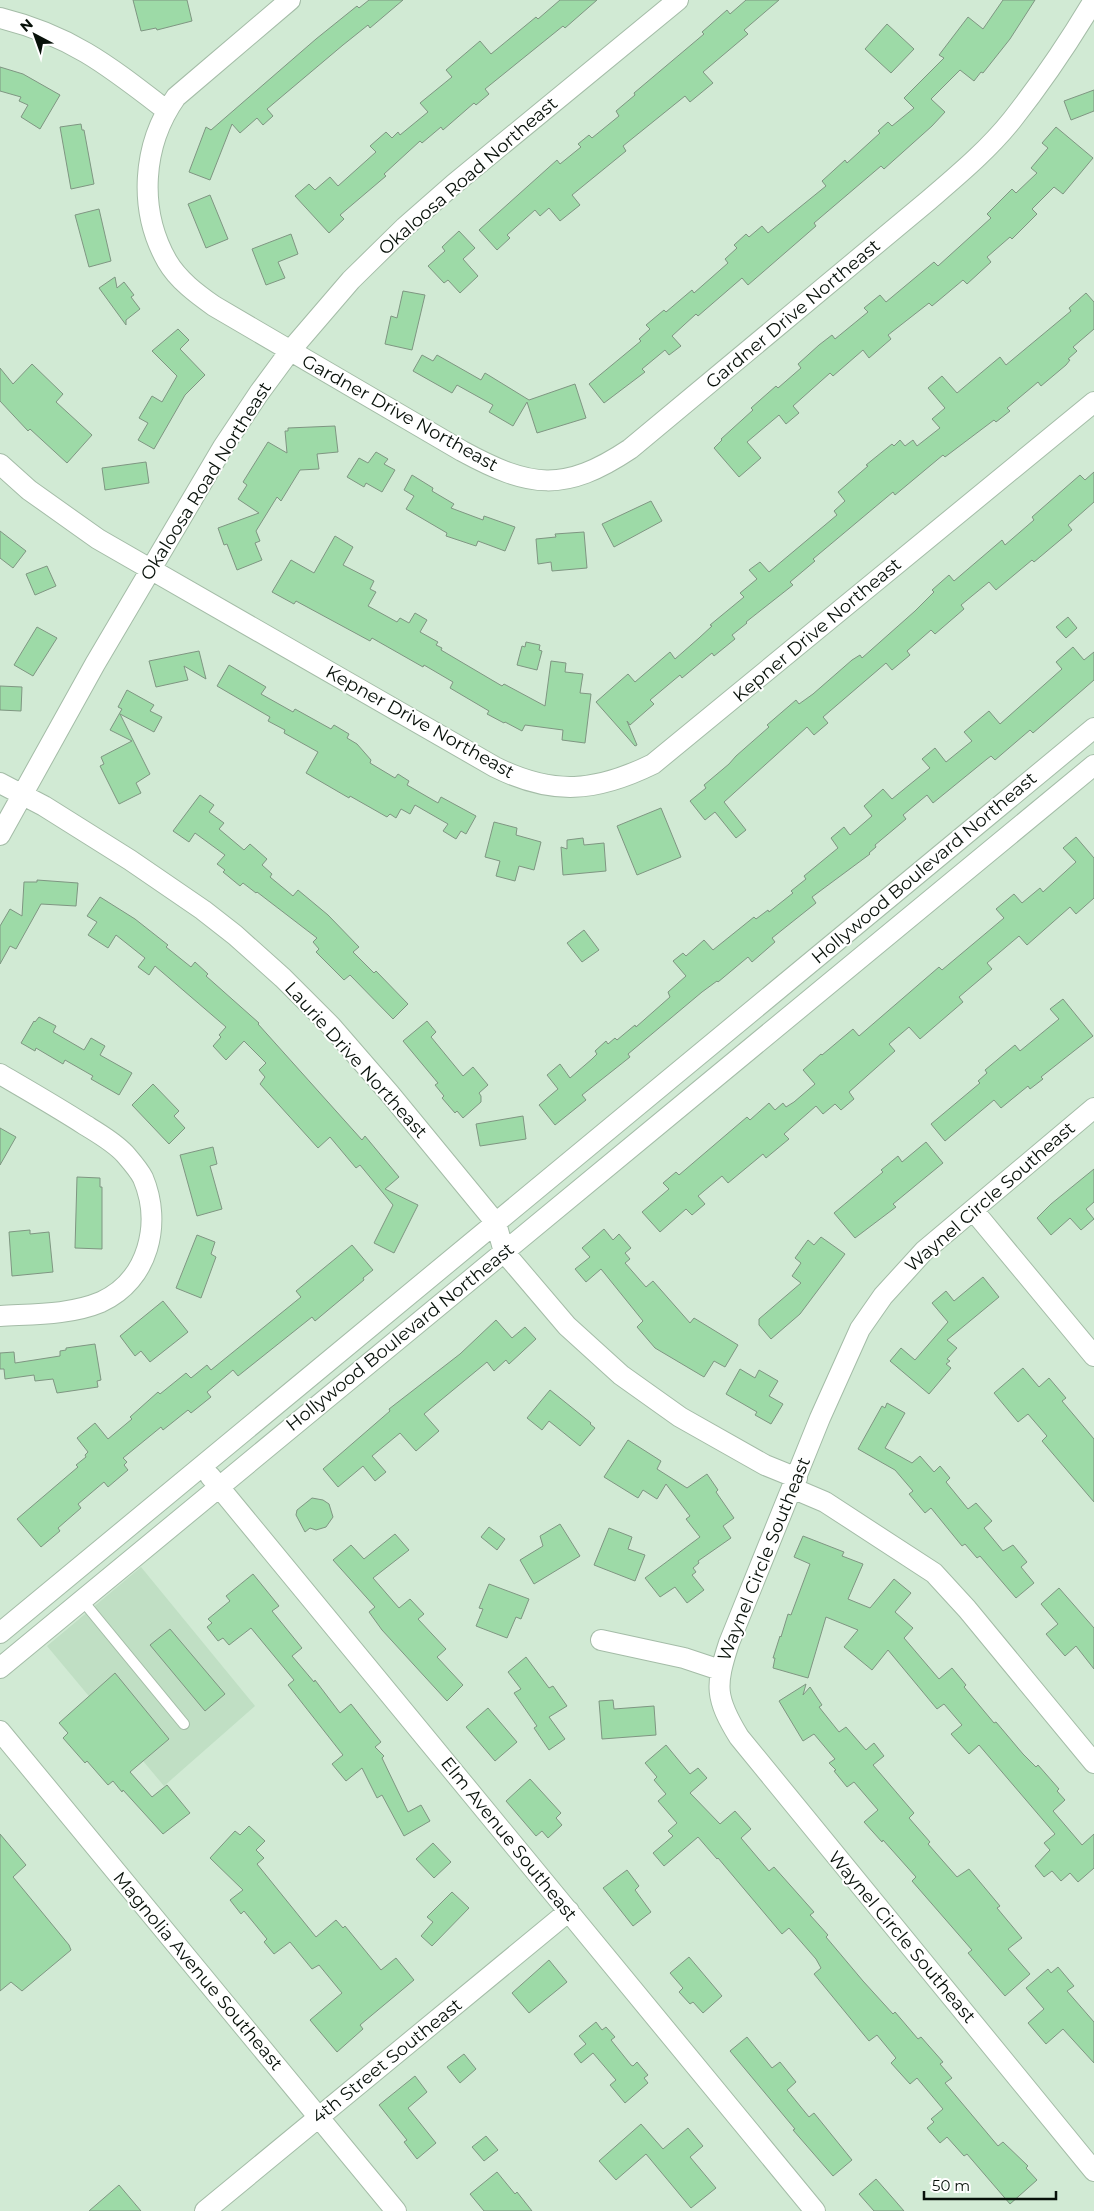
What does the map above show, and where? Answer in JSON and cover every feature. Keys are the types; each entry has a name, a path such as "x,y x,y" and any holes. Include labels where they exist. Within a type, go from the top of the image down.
{"street":[{"name":"Gardner Drive Northeast","path":"290,0 176,97 166,110 149,160 147,184 152,220 168,262 194,292 290,351 494,468 517,476 545,481 577,477 603,467 630,449 963,171 1011,122 1050,70 1094,0"},
{"name":"Okaloosa Road Northeast","path":"0,834 150,569 223,447 258,393 290,351 351,280 405,227 454,184 678,0"},
{"path":"0,18 41,30 82,49 166,110"},
{"name":"Kepner Drive Northeast","path":"0,464 45,502 98,539 513,776 544,785 564,787 600,785 624,778 653,764 679,745 1094,402"},
{"name":"Hollywood Boulevard Northeast","path":"0,1633 1094,728"},
{"name":"Hollywood Boulevard Northeast","path":"0,1668 1088,770 1065,752"},
{"name":"Laurie Drive Northeast","path":"0,783 130,860 203,910 235,935 283,978 331,1026 496,1223"},
{"path":"783,985 801,1007"},
{"path":"0,1074 104,1137 124,1152 142,1176 148,1193 152,1225 151,1237 141,1264 135,1274 115,1293 102,1301 82,1308 0,1316"},
{"name":"Waynel Circle Southeast","path":"1094,1108 924,1251 883,1296 860,1329 820,1418 729,1643 720,1670 718,1686 724,1714 739,1737 1094,2171"},
{"path":"973,1210 1094,1356"},
{"path":"496,1223 504,1252 567,1326 621,1375 680,1417 826,1502 934,1573 967,1609 1094,1763"},
{"name":"Elm Avenue Southeast","path":"202,1467 815,2211"},
{"path":"601,1640 684,1658 720,1670"},
{"name":"Magnolia Avenue Southeast","path":"0,1731 396,2211"},
{"name":"4th Street Southeast","path":"205,2211 569,1912"}],"lane":[{"path":"82,1600 184,1724"}],"shaded area":[{"path":"141,1567 255,1706 164,1786 47,1646"}],"building":[{"path":"133,0 187,0 192,21 157,30 156,28 141,31"},
{"path":"369,0 403,0 370,28 368,25 343,45 267,109 273,116 263,125 257,118 240,133 232,124 210,180 189,172 206,127 211,130 316,39 357,6 359,8"},
{"path":"560,0 597,0 565,28 563,26 485,89 489,94 476,105 474,103 443,130 441,127 422,143 420,141 384,174 386,176 340,215 344,219 329,233 295,196 309,184 315,190 330,177 338,186 376,152 370,146 386,132 392,138 398,132 400,135 428,112 420,103 452,77 446,70 480,41 491,54"},
{"path":"746,0 779,0 744,30 748,34 703,72 713,83 690,102 685,96 623,146 626,151 572,195 580,205 560,221 549,208 540,216 535,210 507,235 510,238 497,250 479,230 557,160 560,164 581,147 578,144 589,135 592,138 619,116 616,111 635,95 634,93 704,34 702,32 727,10 730,14"},
{"path":"1003,0 1035,0 1010,39 983,73 981,72 974,81 960,70 931,99 945,112 932,126 884,169 881,166 814,223 816,226 748,285 742,278 698,316 696,314 672,336 681,346 669,355 665,350 642,369 645,372 604,403 589,384 641,341 639,339 650,329 646,325 664,310 666,312 692,290 694,293 728,263 725,259 737,248 734,245 746,234 749,237 762,226 768,233 826,186 822,181 845,160 847,163 880,133 878,131 888,122 892,126 914,108 904,98 944,58 939,55 968,17 983,29"},
{"path":"887,24 914,49 891,73 865,49"},
{"path":"0,67 23,74 60,95 40,129 21,117 28,105 19,101 21,97 0,91"},
{"path":"1094,90 1094,111 1071,120 1064,101"},
{"path":"81,124 82,130 84,130 94,184 71,189 60,127"},
{"path":"1056,127 1093,158 1063,194 1054,187 1032,209 1037,214 1012,239 1010,237 987,257 991,262 967,284 963,280 932,306 929,303 888,335 891,339 869,358 863,350 833,376 830,373 793,406 799,413 786,424 779,415 747,442 761,458 739,477 714,448 721,439 753,410 751,408 776,386 778,388 801,368 798,364 819,345 832,335 835,339 868,312 864,308 880,295 886,302 934,262 938,266 991,218 987,214 1012,189 1016,193 1037,173 1031,168 1048,148 1042,143"},
{"path":"210,195 228,239 206,248 188,204"},
{"path":"99,209 111,261 89,267 75,215"},
{"path":"459,231 475,248 463,259 478,276 460,293 448,280 444,283 428,266 445,251 442,247"},
{"path":"291,234 298,254 278,262 285,278 266,285 252,249"},
{"path":"115,277 117,288 124,282 134,295 131,297 140,309 126,320 126,325 99,288"},
{"path":"403,291 425,295 412,350 385,344 391,316 397,318"},
{"path":"1086,293 1094,302 1094,329 1073,347 1077,351 1068,359 1070,360 1066,365 1041,386 1038,382 1007,408 1010,411 996,422 994,420 945,457 943,455 895,495 893,492 813,559 815,561 790,582 793,585 732,635 735,639 714,656 712,653 682,678 680,675 650,700 654,704 630,725 627,721 637,745 635,746 596,702 628,674 635,682 670,652 675,659 712,626 710,625 744,597 740,593 757,579 749,570 760,562 769,572 837,515 834,511 845,501 838,492 868,466 866,465 892,444 894,446 900,440 905,446 913,440 917,446 940,428 932,419 945,408 928,388 942,376 957,393 1000,357 1006,365 1071,311 1069,308"},
{"path":"178,329 189,340 180,349 205,375 185,395 154,449 138,440 148,423 139,418 152,396 162,402 177,376 152,351"},
{"path":"422,355 433,361 437,355 481,380 485,373 529,400 575,384 586,418 537,433 527,402 513,426 489,412 493,405 457,385 452,393 413,371"},
{"path":"32,364 63,394 56,402 92,435 67,463 30,429 28,431 0,401 0,368 13,384"},
{"path":"335,426 338,452 317,454 319,469 300,470 281,501 277,497 256,531 260,541 255,543 262,560 237,570 227,544 224,545 218,528 259,513 238,499 247,485 243,482 268,442 287,453 285,431 288,431 288,428"},
{"path":"376,452 388,459 384,464 395,470 382,492 366,483 364,487 347,477 359,458 368,463"},
{"path":"146,462 149,483 105,490 102,468"},
{"path":"1094,472 1094,502 1068,525 1072,530 1034,562 1032,560 996,590 989,582 961,605 964,609 935,634 931,630 907,651 910,655 892,670 886,663 823,717 828,723 814,735 807,727 724,802 746,830 736,838 715,812 705,820 690,801 706,788 704,785 769,727 767,725 796,700 799,704 813,694 852,660 860,655 862,658 915,611 934,592 932,590 949,575 954,581 1002,540 1005,545 1034,520 1032,517 1080,475 1085,480"},
{"path":"412,475 433,488 432,491 454,504 451,508 483,520 484,516 515,527 505,551 478,541 476,546 446,536 447,533 406,509 414,496 404,490"},
{"path":"651,501 662,521 614,547 602,524"},
{"path":"0,531 26,551 13,568 0,558"},
{"path":"584,532 587,568 552,571 551,562 538,564 536,539 556,537 555,534"},
{"path":"335,536 353,547 343,565 374,581 370,589 376,592 368,606 397,622 400,618 409,623 415,613 427,620 420,632 438,642 436,645 442,648 441,650 502,686 504,684 545,706 551,661 566,663 565,672 583,674 580,693 591,694 585,743 562,740 563,730 525,725 522,731 504,723 487,714 489,711 450,688 453,682 424,665 423,667 372,638 370,641 296,601 294,604 272,592 291,560 314,573"},
{"path":"47,566 56,586 35,595 26,574"},
{"path":"1068,617 1077,628 1066,638 1056,627"},
{"path":"37,627 57,638 33,676 14,665"},
{"path":"526,642 540,645 539,650 542,651 537,670 517,665 522,646 525,647"},
{"path":"1073,647 1084,660 1094,652 1094,680 1033,733 1030,730 995,760 991,756 933,803 927,795 903,815 906,819 875,845 876,847 870,854 812,897 816,903 772,938 775,942 752,962 748,957 718,982 702,992 628,1054 630,1057 582,1095 586,1100 555,1125 539,1105 558,1089 547,1075 560,1064 570,1078 597,1054 595,1051 606,1041 608,1044 615,1038 617,1040 635,1025 636,1027 670,997 668,992 686,976 673,961 683,953 686,956 704,940 713,950 754,917 756,919 768,910 769,912 793,893 791,891 806,879 804,876 838,848 831,838 844,827 850,835 872,816 864,806 883,789 892,799 930,768 922,759 935,748 946,762 972,741 964,732 989,711 1000,724 1062,669 1056,662"},
{"path":"199,651 206,679 184,666 188,680 156,687 149,661"},
{"path":"229,665 266,687 261,694 293,712 295,709 331,729 334,725 349,734 347,738 357,744 371,760 370,763 395,778 398,774 409,781 407,785 438,803 441,797 476,816 466,834 461,831 456,839 443,831 448,824 415,805 410,814 401,809 396,818 390,814 387,817 306,773 318,752 284,733 285,730 268,721 270,717 217,686"},
{"path":"0,686 22,687 21,711 0,710"},
{"path":"127,690 154,705 150,711 162,717 154,732 120,714 150,774 136,783 141,793 119,804 100,766 104,764 101,757 132,741 110,730 122,709 118,707"},
{"path":"200,795 214,805 209,812 224,823 219,829 244,850 250,844 267,859 262,865 272,874 270,877 293,896 298,890 328,915 359,947 353,952 374,973 376,971 408,1004 393,1019 350,975 344,980 316,952 319,949 313,942 317,938 257,892 243,883 240,886 223,872 225,870 217,864 225,855 195,833 189,842 173,831"},
{"path":"661,808 681,857 637,875 617,826"},
{"path":"494,822 517,828 516,835 541,842 534,870 519,866 515,881 496,876 500,861 485,857"},
{"path":"1076,837 1094,858 1094,898 1076,914 1070,907 1027,945 1019,936 987,963 992,969 959,997 963,1002 920,1039 909,1027 889,1044 895,1051 849,1092 854,1099 841,1110 835,1104 823,1114 816,1106 784,1134 789,1139 766,1158 763,1154 728,1183 722,1176 698,1196 705,1204 692,1215 686,1209 660,1232 642,1212 669,1189 663,1183 676,1172 679,1175 747,1117 750,1120 769,1103 775,1110 783,1103 786,1107 794,1102 815,1084 803,1070 821,1054 853,1029 859,1036 939,967 942,970 1004,918 996,909 1014,894 1022,903 1040,888 1043,892 1076,862 1063,848"},
{"path":"583,838 584,845 604,843 606,871 563,875 561,847 567,849 567,840"},
{"path":"37,880 78,883 76,906 41,904 16,949 10,946 0,964 0,926 10,909 22,916 24,882 37,882"},
{"path":"100,897 135,919 168,945 166,947 191,967 195,962 208,974 206,976 259,1023 362,1140 365,1136 399,1177 385,1189 418,1205 394,1253 374,1243 393,1205 360,1165 356,1168 330,1137 318,1148 260,1084 265,1077 259,1070 266,1063 244,1041 226,1060 213,1046 221,1037 219,1035 226,1027 155,966 149,975 138,967 145,958 116,935 108,948 88,935 97,922 87,916"},
{"path":"584,930 599,950 582,962 567,943"},
{"path":"1063,999 1093,1036 1041,1077 1043,1079 1030,1089 1028,1086 1001,1108 994,1100 945,1141 931,1124 980,1083 978,1081 987,1073 985,1070 1015,1045 1020,1051 1059,1019 1050,1009"},
{"path":"39,1017 56,1026 53,1032 84,1050 91,1038 105,1046 100,1055 132,1073 119,1095 91,1079 93,1076 65,1060 63,1064 36,1048 35,1051 21,1043 34,1021"},
{"path":"427,1021 436,1032 431,1037 463,1076 473,1067 488,1085 479,1093 481,1102 463,1118 457,1111 455,1113 442,1098 444,1096 435,1085 438,1083 403,1041"},
{"path":"153,1084 179,1111 174,1116 185,1128 169,1144 132,1105"},
{"path":"523,1116 526,1139 480,1146 476,1124"},
{"path":"0,1128 16,1137 0,1165"},
{"path":"926,1142 943,1163 893,1204 896,1207 855,1238 834,1213 883,1172 881,1170 898,1156 902,1162"},
{"path":"213,1147 217,1164 210,1166 222,1209 197,1216 180,1155"},
{"path":"1094,1169 1094,1202 1086,1209 1094,1219 1081,1230 1070,1218 1051,1235 1037,1218"},
{"path":"77,1177 100,1178 100,1187 102,1187 102,1249 75,1248"},
{"path":"604,1229 613,1240 619,1234 631,1248 625,1253 630,1259 625,1263 646,1287 653,1281 690,1323 694,1318 738,1345 725,1367 714,1361 704,1377 655,1348 637,1327 643,1321 601,1269 586,1282 575,1269 590,1257 582,1248"},
{"path":"30,1230 30,1234 49,1232 53,1272 12,1276 9,1232"},
{"path":"197,1235 215,1242 211,1254 216,1257 201,1298 176,1288"},
{"path":"821,1237 845,1254 800,1314 771,1339 759,1325 759,1319 801,1283 792,1276 801,1263 795,1258 808,1240 814,1245"},
{"path":"352,1245 373,1270 363,1278 364,1280 315,1321 312,1317 238,1376 233,1370 207,1392 211,1397 191,1413 188,1410 163,1430 161,1427 123,1458 127,1462 124,1465 128,1470 108,1487 104,1482 78,1504 81,1508 58,1528 60,1531 41,1547 17,1519 78,1467 76,1465 86,1457 85,1455 88,1452 77,1438 95,1423 108,1439 132,1419 130,1417 158,1392 160,1394 186,1373 191,1378 207,1365 211,1370 301,1297 296,1291"},
{"path":"983,1277 999,1297 947,1340 957,1348 947,1359 950,1361 946,1364 951,1368 929,1394 890,1361 901,1348 915,1360 948,1322 932,1303 946,1291 954,1301"},
{"path":"163,1301 188,1332 150,1362 141,1351 135,1356 120,1336"},
{"path":"496,1320 512,1338 525,1327 536,1339 509,1364 506,1360 494,1371 487,1362 424,1414 439,1431 416,1451 400,1433 372,1456 386,1472 375,1481 363,1466 338,1487 323,1469 390,1411 389,1409 460,1354"},
{"path":"95,1344 101,1380 97,1381 98,1387 57,1393 53,1379 35,1381 34,1375 5,1379 4,1369 0,1369 0,1353 14,1352 15,1363 60,1356 60,1351 66,1350 66,1348"},
{"path":"1023,1368 1039,1387 1049,1378 1066,1398 1062,1401 1094,1439 1094,1502 1042,1441 1047,1436 1028,1414 1018,1422 994,1393"},
{"path":"740,1369 755,1378 759,1370 778,1381 769,1396 783,1404 771,1424 755,1415 757,1412 726,1394"},
{"path":"550,1390 595,1428 580,1446 549,1421 542,1430 527,1418"},
{"path":"887,1403 905,1413 885,1448 912,1463 920,1456 934,1472 940,1466 950,1478 946,1482 968,1509 976,1503 992,1521 984,1528 1003,1551 1013,1545 1027,1562 1021,1567 1034,1583 1016,1598 980,1556 977,1558 965,1544 962,1546 931,1508 925,1513 909,1494 913,1491 895,1470 858,1449 882,1406 885,1408"},
{"path":"628,1440 661,1461 657,1469 687,1488 707,1474 718,1490 716,1492 734,1518 723,1526 731,1538 698,1561 699,1563 693,1568 696,1572 692,1575 704,1590 687,1603 675,1587 660,1597 645,1578 700,1537 686,1519 690,1516 666,1484 657,1499 643,1490 638,1498 604,1477"},
{"path":"312,1498 323,1500 329,1504 333,1517 326,1527 316,1530 310,1528 305,1532 296,1515 297,1510"},
{"path":"560,1524 580,1556 534,1584 520,1560 543,1546 540,1536"},
{"path":"489,1527 505,1539 497,1550 481,1537"},
{"path":"609,1528 632,1537 628,1549 645,1555 635,1581 594,1565"},
{"path":"395,1534 409,1550 373,1578 399,1608 410,1599 424,1614 418,1619 446,1649 437,1657 463,1685 447,1701 382,1630 369,1612 375,1607 333,1560 351,1545 364,1559"},
{"path":"803,1536 844,1552 842,1556 863,1564 848,1599 870,1608 894,1579 911,1593 895,1612 913,1628 904,1638 939,1679 952,1668 966,1685 964,1687 994,1723 996,1722 1023,1754 1036,1767 1038,1765 1059,1789 1057,1791 1065,1800 1053,1811 1082,1845 1094,1834 1094,1868 1078,1882 1070,1873 1061,1881 1052,1871 1044,1877 1035,1866 1050,1850 1044,1843 1055,1834 979,1745 969,1754 951,1734 962,1725 944,1704 937,1709 888,1650 872,1670 844,1647 858,1630 826,1617 808,1678 773,1668 775,1658 773,1658 780,1636 788,1614 791,1615 810,1564 794,1557"},
{"path":"253,1574 279,1606 272,1611 302,1648 292,1656 314,1682 315,1680 340,1713 351,1704 381,1742 375,1747 384,1756 382,1758 408,1812 421,1805 430,1821 404,1836 382,1795 377,1798 362,1768 346,1781 332,1764 343,1755 288,1685 294,1680 251,1628 229,1645 223,1638 218,1641 207,1627 212,1623 208,1619 230,1601 226,1596"},
{"path":"489,1584 529,1599 521,1619 516,1617 507,1638 476,1626 483,1609 479,1608"},
{"path":"1059,1588 1094,1628 1094,1669 1076,1646 1065,1656 1046,1634 1058,1624 1041,1604"},
{"path":"170,1629 225,1694 205,1711 150,1645"},
{"path":"526,1657 549,1688 553,1686 567,1706 549,1717 565,1739 549,1750 534,1728 537,1726 514,1693 521,1689 508,1672"},
{"path":"115,1673 169,1739 130,1772 152,1797 167,1785 190,1813 163,1834 123,1790 122,1792 113,1781 108,1785 63,1738 68,1733 59,1723"},
{"path":"806,1684 803,1695 810,1687 822,1705 819,1707 839,1732 846,1727 866,1750 874,1743 884,1756 873,1765 914,1813 909,1818 930,1842 928,1844 957,1877 969,1869 1000,1906 997,1908 1022,1938 1008,1949 1030,1974 1005,1996 968,1953 972,1950 912,1881 916,1877 864,1822 878,1810 854,1782 847,1787 829,1763 835,1759 814,1734 803,1741 779,1701"},
{"path":"613,1700 614,1709 654,1706 656,1735 602,1739 599,1701"},
{"path":"488,1708 517,1742 495,1761 466,1727"},
{"path":"666,1745 690,1774 698,1768 707,1778 690,1793 720,1824 735,1811 751,1829 741,1838 769,1871 774,1867 814,1912 810,1915 828,1935 826,1937 863,1981 893,2014 895,2012 918,2039 921,2037 943,2062 940,2064 952,2078 945,2083 998,2146 1003,2142 1028,2166 1026,2168 1037,2180 1010,2204 967,2154 964,2156 947,2137 940,2143 927,2128 934,2122 931,2119 943,2109 917,2078 910,2084 891,2063 896,2058 877,2035 869,2041 814,1974 821,1968 816,1959 789,1928 782,1934 698,1837 664,1866 653,1853 673,1836 668,1831 677,1823 658,1801 666,1794 654,1780 657,1777 645,1763"},
{"path":"530,1779 561,1813 556,1818 562,1825 548,1838 542,1831 536,1836 506,1801"},
{"path":"249,1826 265,1841 256,1850 264,1858 257,1864 316,1937 336,1920 343,1928 345,1926 381,1970 396,1958 414,1980 360,2025 363,2029 337,2052 310,2020 342,1993 319,1965 312,1969 290,1942 274,1954 264,1942 267,1939 244,1911 241,1914 230,1900 243,1890 210,1858 235,1831 240,1835"},
{"path":"0,1834 26,1865 13,1877 69,1945 71,1950 22,1991 11,1982 0,1991"},
{"path":"433,1843 451,1862 434,1878 416,1859"},
{"path":"627,1870 639,1886 635,1890 651,1912 633,1926 603,1888"},
{"path":"452,1892 469,1908 432,1946 421,1936 433,1922 427,1917"},
{"path":"689,1957 722,1996 703,2013 693,2002 690,2004 679,1992 683,1988 670,1973"},
{"path":"549,1960 567,1982 529,2013 512,1993"},
{"path":"1058,1967 1074,1986 1067,1991 1094,2022 1094,2063 1063,2029 1046,2044 1028,2023 1044,2009 1026,1988 1048,1969 1051,1973"},
{"path":"596,2022 602,2030 606,2027 615,2037 611,2040 631,2065 633,2066 637,2062 648,2075 644,2078 648,2083 625,2103 610,2085 616,2080 593,2053 581,2063 574,2054 586,2044 579,2036"},
{"path":"747,2037 772,2068 780,2062 796,2082 787,2090 809,2117 814,2113 852,2160 833,2176 793,2130 795,2129 730,2051"},
{"path":"464,2054 476,2069 460,2083 447,2067"},
{"path":"415,2076 427,2092 408,2108 436,2143 417,2159 404,2142 407,2140 379,2105"},
{"path":"641,2124 663,2149 688,2128 703,2146 690,2157 716,2188 691,2208 646,2154 616,2180 599,2161"},
{"path":"486,2136 498,2150 484,2161 472,2147"},
{"path":"497,2172 515,2194 517,2192 532,2211 484,2211 470,2194"},
{"path":"876,2179 904,2211 874,2211 859,2194"},
{"path":"119,2185 141,2211 89,2211"}]}
